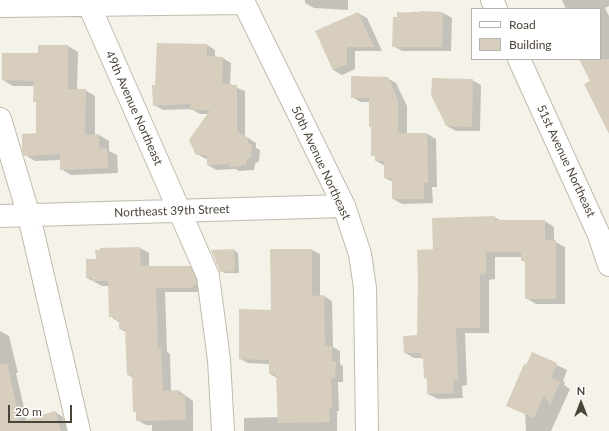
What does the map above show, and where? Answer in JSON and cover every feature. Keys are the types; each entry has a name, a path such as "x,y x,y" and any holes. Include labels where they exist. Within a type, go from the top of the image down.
{"street":[{"path":"0,6 244,2"},
{"name":"50th Avenue Northeast","path":"244,2 344,206 360,254 365,288 367,431"},
{"name":"49th Avenue Northeast","path":"89,5 208,276 219,360 223,431"},
{"name":"51st Avenue Northeast","path":"519,60 599,235 609,265"},
{"path":"0,119 29,216 78,431"},
{"name":"Northeast 39th Street","path":"0,216 344,206"}],"building":[{"path":"420,11 443,12 442,47 392,47 393,17 397,17 397,12 420,13"},
{"path":"358,12 374,47 347,47 347,64 333,70 315,31"},
{"path":"157,43 207,44 207,56 223,57 222,84 237,85 237,131 248,138 248,143 252,145 251,157 247,159 246,165 230,167 230,164 207,165 207,155 196,155 189,140 210,110 190,110 190,104 153,106 152,85 155,85"},
{"path":"38,45 68,45 68,89 86,89 85,135 99,134 99,149 107,148 108,168 60,170 60,154 24,156 22,150 22,134 36,133 36,102 33,102 34,81 2,80 2,53 38,53"},
{"path":"609,59 609,134 584,84 590,81 580,60"},
{"path":"351,76 388,77 398,101 398,133 427,133 428,183 424,183 424,199 392,199 392,178 384,178 384,161 375,161 375,156 371,156 369,98 351,98"},
{"path":"432,78 473,79 472,127 446,126 431,95"},
{"path":"495,216 495,220 545,220 545,240 556,240 556,299 525,299 525,261 521,261 521,252 486,252 486,274 480,275 480,328 456,328 458,380 453,381 454,393 427,394 427,378 424,378 423,359 421,359 421,353 404,353 403,336 417,335 417,250 433,249 432,218"},
{"path":"140,247 141,266 190,266 196,279 197,285 193,285 193,288 156,288 158,348 161,348 163,391 179,390 179,395 185,395 186,420 136,421 136,412 133,412 132,375 127,375 125,329 119,329 119,320 114,320 114,317 109,317 108,281 92,281 92,278 86,278 86,259 96,259 95,250 100,250 100,248"},
{"path":"234,249 235,271 220,272 211,250"},
{"path":"270,249 312,249 312,296 324,295 325,346 332,346 332,361 336,361 335,378 331,378 332,407 329,407 330,422 278,423 276,374 269,374 269,360 239,359 239,309 271,310"},
{"path":"532,352 557,363 551,378 560,382 550,405 544,395 534,418 506,406 524,364 526,365"},
{"path":"7,363 20,422 55,411 61,431 0,431 0,364"}]}
